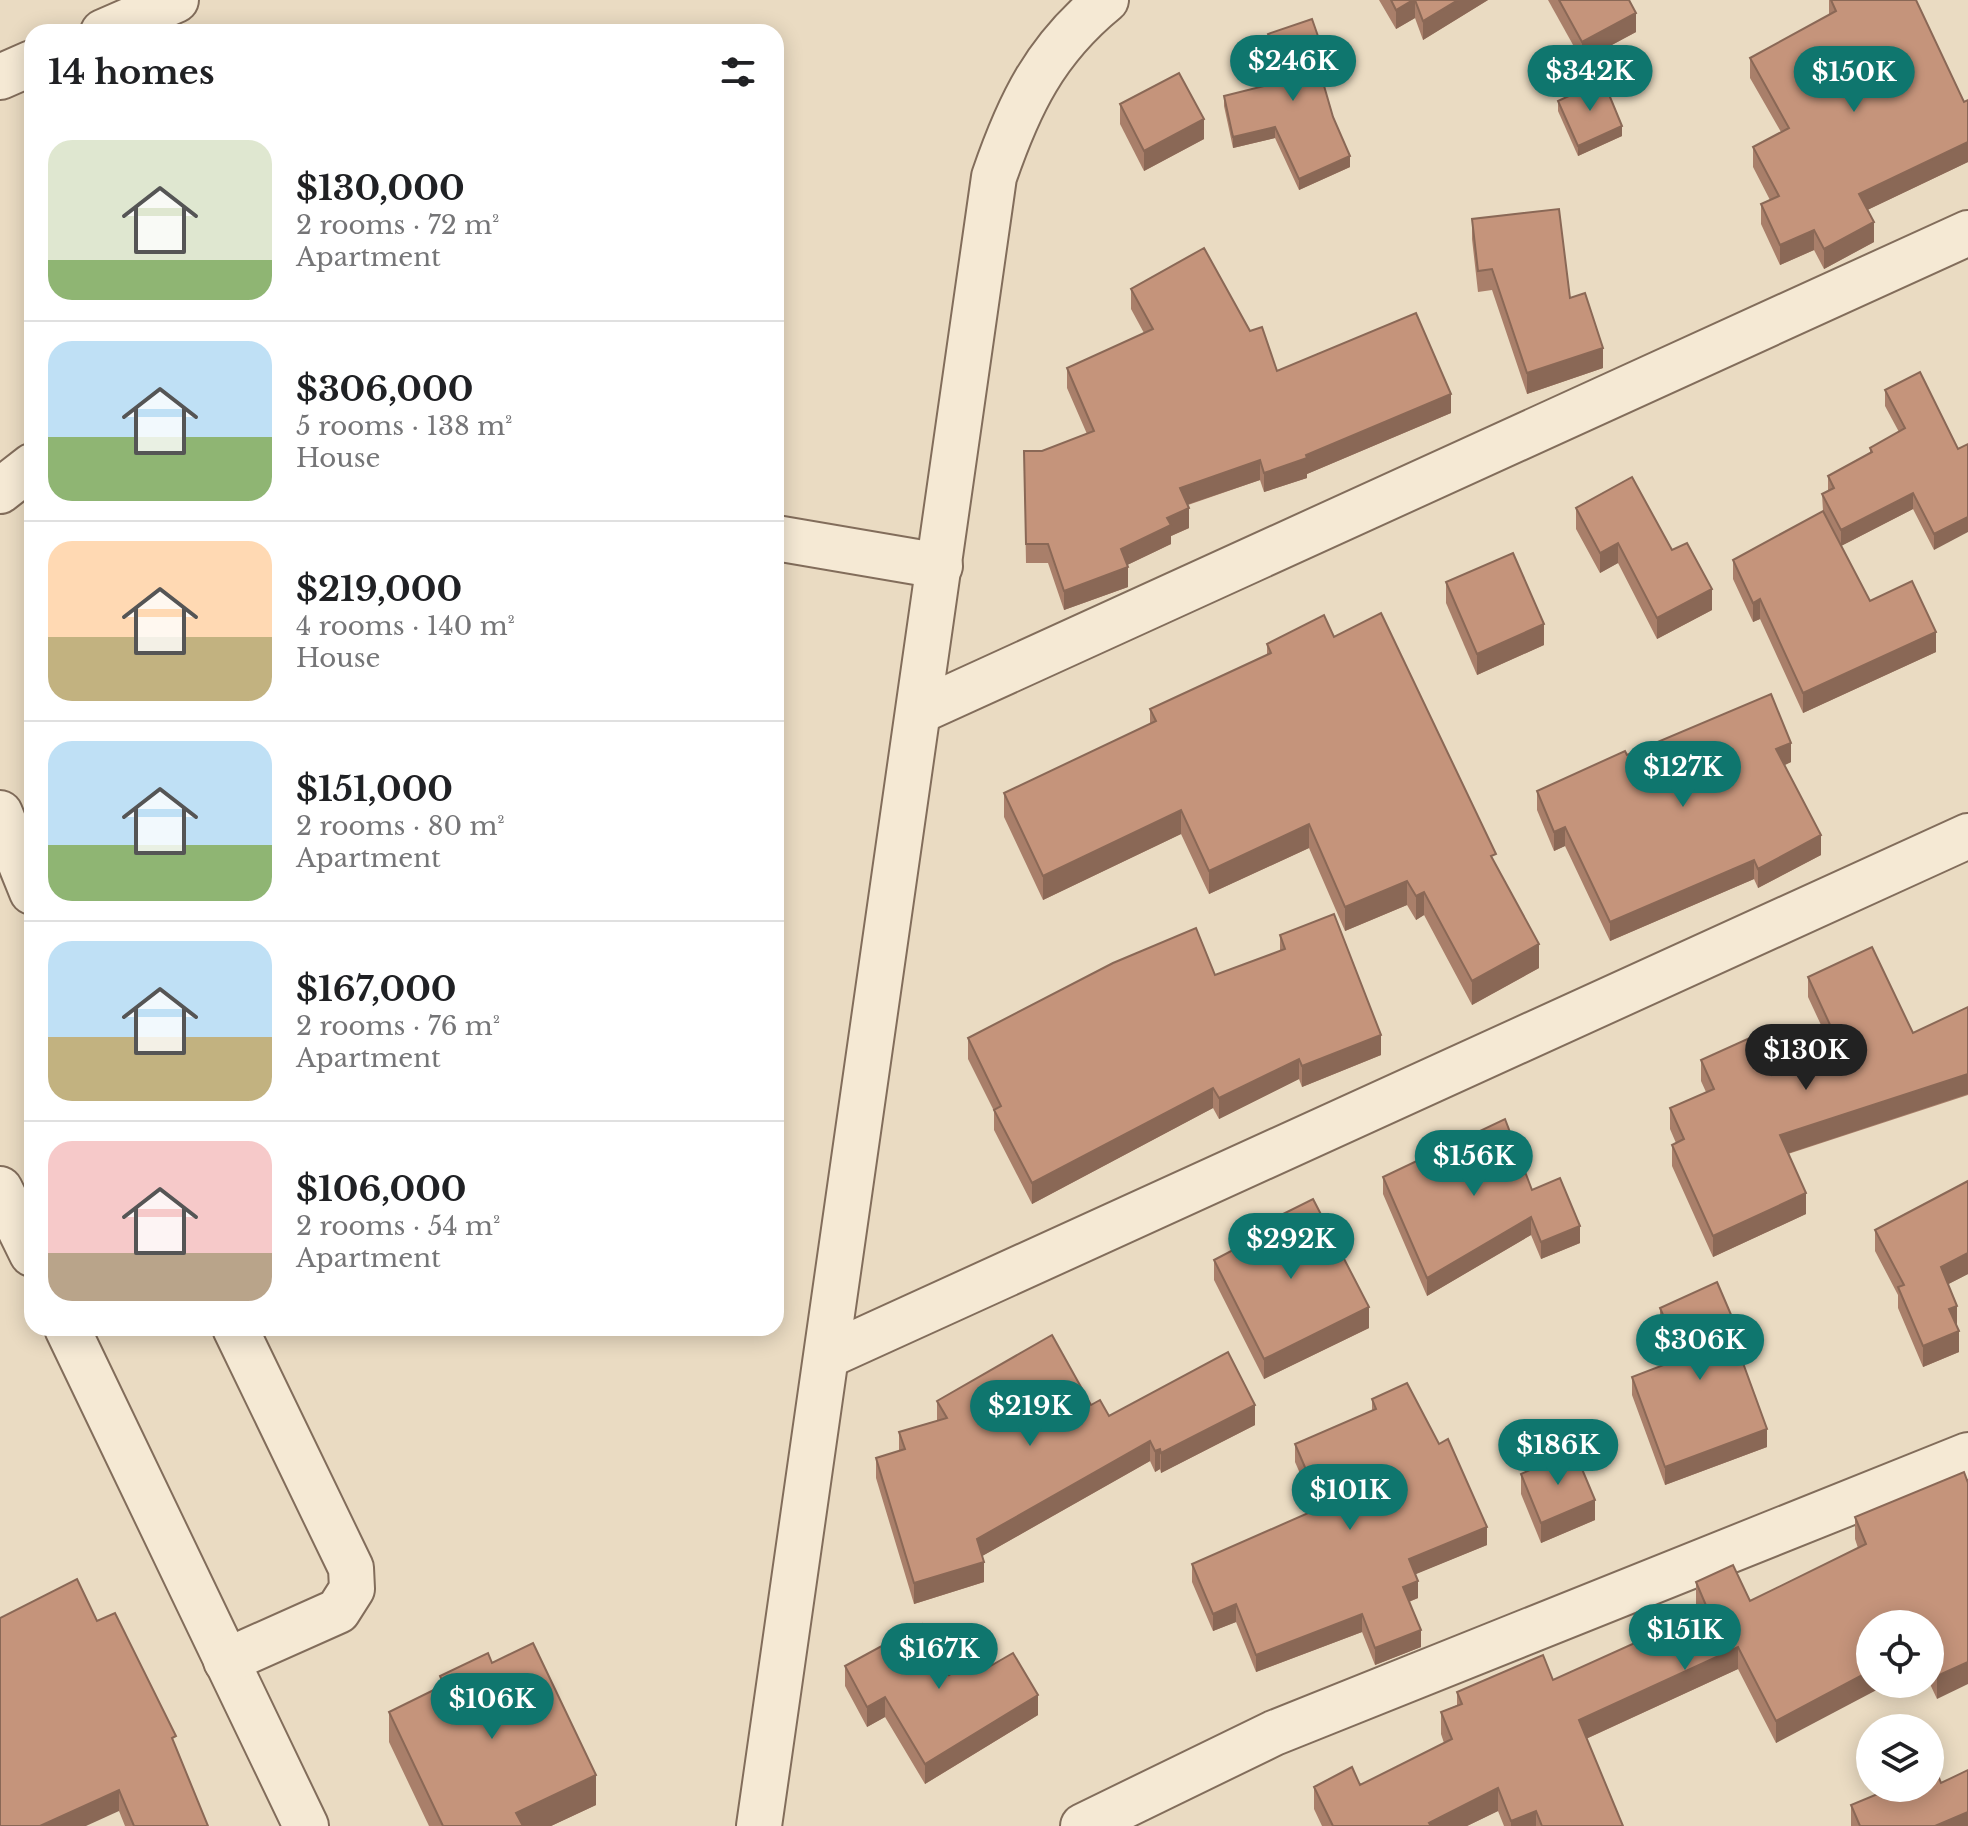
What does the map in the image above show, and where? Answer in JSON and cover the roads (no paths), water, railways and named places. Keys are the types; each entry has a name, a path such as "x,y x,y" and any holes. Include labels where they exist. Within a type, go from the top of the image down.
{"street":[{"path":"121,24 176,0"},
{"path":"759,1826 994,177 1015,116 1046,60 1106,0"},
{"path":"0,77 24,66"},
{"path":"920,711 1968,233"},
{"path":"0,491 24,472"},
{"path":"784,539 940,566"},
{"path":"0,813 24,872"},
{"path":"827,1356 1968,836"},
{"path":"0,1189 24,1238"},
{"path":"71,1336 306,1826"},
{"path":"226,1661 338,1611 352,1589 351,1568 239,1336"},
{"path":"1083,1826 1274,1733 1968,1455"}]}
